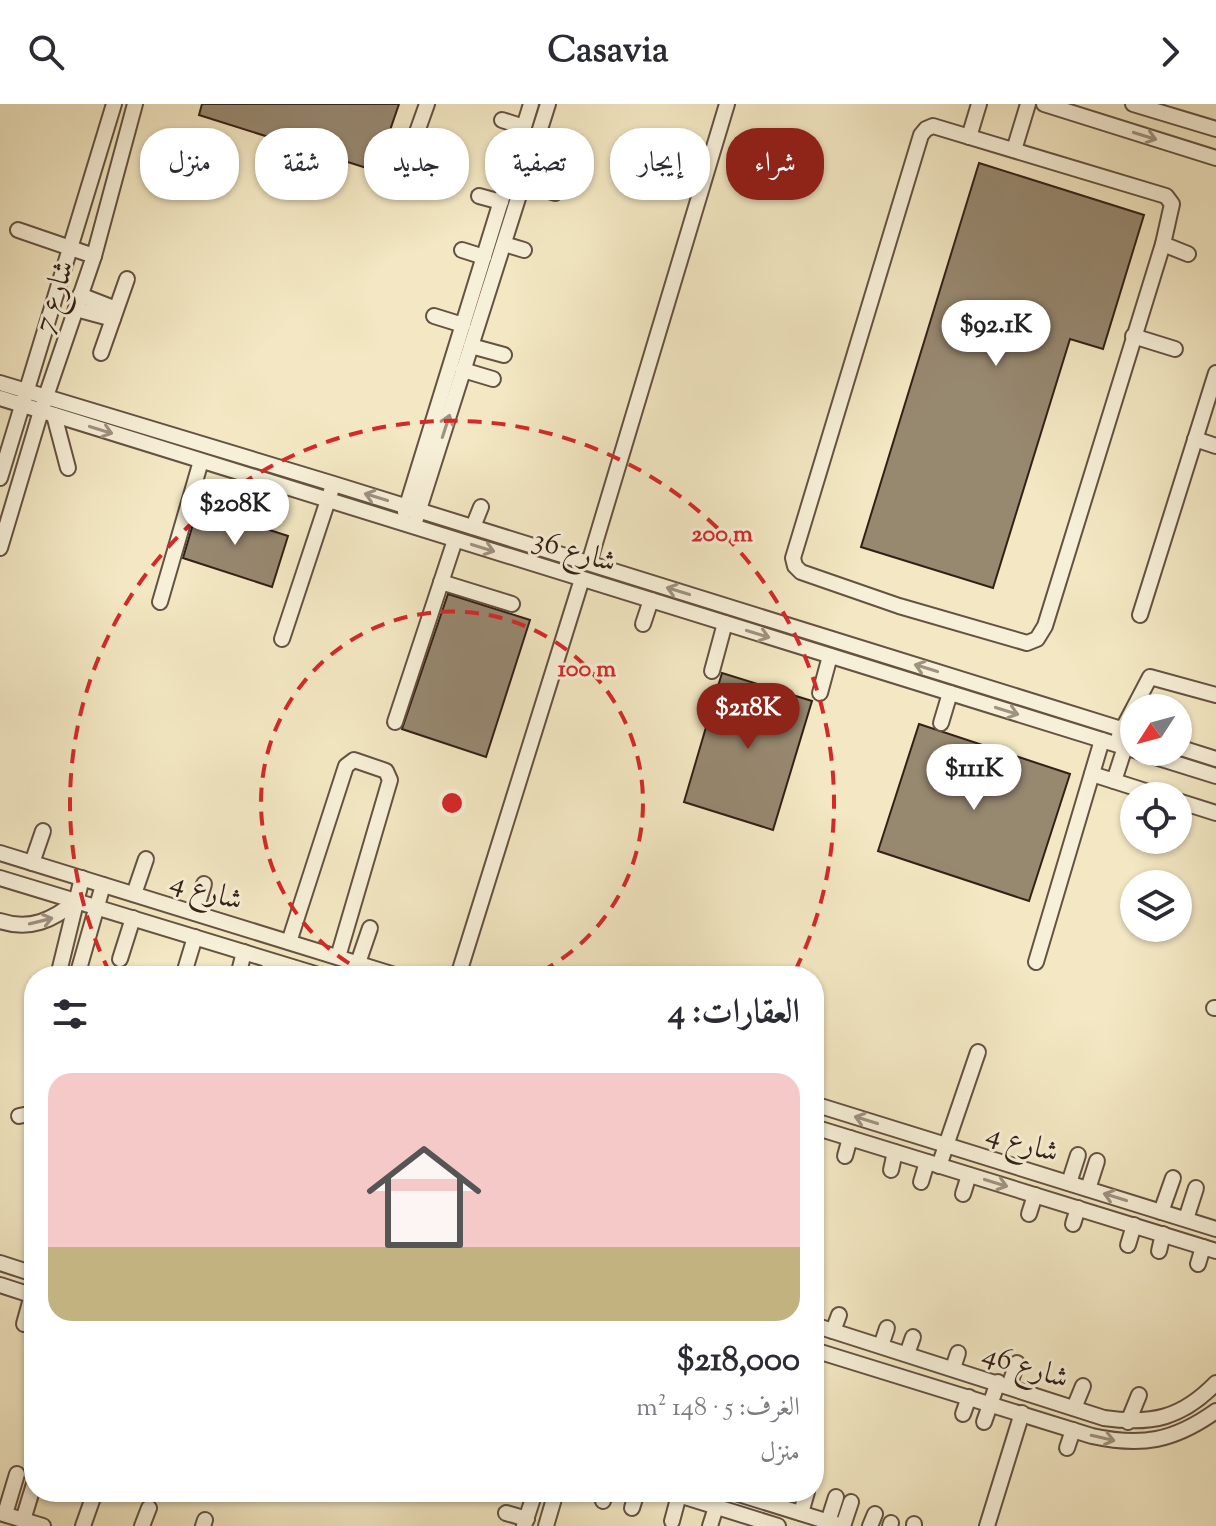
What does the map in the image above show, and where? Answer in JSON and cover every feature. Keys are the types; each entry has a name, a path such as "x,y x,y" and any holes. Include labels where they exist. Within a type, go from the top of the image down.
{"street":[{"path":"114,104 134,107"},
{"name":"شارع 7","path":"0,475 114,104"},
{"path":"418,128 427,104"},
{"path":"502,120 524,127 531,104"},
{"path":"538,128 548,104"},
{"path":"589,563 727,104"},
{"path":"969,137 979,104"},
{"path":"1014,150 1028,104"},
{"path":"1044,104 1216,158"},
{"path":"1133,104 1216,129"},
{"name":"شارع 7","path":"0,548 94,256 134,107"},
{"path":"933,126 1014,150 1166,196 1172,204 1163,244 1045,626 1037,639 1027,643 899,606 801,572 793,558 921,135 933,126"},
{"path":"413,508 471,346 484,257 501,202 479,196"},
{"path":"408,525 463,325 475,310 504,244 516,230 518,200"},
{"path":"18,230 94,256"},
{"path":"504,244 524,250"},
{"path":"1163,244 1188,254"},
{"path":"462,250 484,257"},
{"path":"101,353 127,279"},
{"path":"78,302 114,314"},
{"path":"434,316 463,325"},
{"path":"1133,336 1175,349"},
{"path":"471,346 504,355"},
{"path":"463,370 493,379"},
{"path":"1140,615 1216,373"},
{"name":"شارع 36","path":"0,383 47,408 201,461 1120,746"},
{"name":"شارع 36","path":"0,398 25,398"},
{"path":"47,408 68,468"},
{"name":"شارع 36","path":"47,408 334,484 1120,729"},
{"path":"1195,439 1216,446"},
{"path":"160,602 201,461"},
{"path":"282,639 334,484"},
{"path":"473,527 481,507"},
{"path":"395,722 455,540"},
{"path":"461,966 582,579"},
{"path":"441,582 512,604"},
{"path":"643,624 651,600"},
{"path":"712,671 725,623"},
{"path":"820,693 830,656"},
{"path":"1143,694 1150,677 1216,695"},
{"path":"941,723 950,693"},
{"path":"1036,962 1092,774 1120,750"},
{"path":"1192,751 1216,759"},
{"path":"1114,781 1120,758"},
{"path":"289,942 346,766 354,760 386,771 390,780 338,957"},
{"name":"شارع 36","path":"1184,766 1216,776"},
{"path":"1092,774 1120,783"},
{"path":"1192,805 1216,813"},
{"path":"32,863 43,831"},
{"name":"شارع 4","path":"0,853 367,966"},
{"path":"134,894 146,859"},
{"name":"شارع 4","path":"0,878 288,966"},
{"path":"60,966 82,878"},
{"path":"195,913 204,884"},
{"path":"80,966 103,885"},
{"path":"0,921 11,925 35,925 58,917 76,901"},
{"path":"120,959 133,918"},
{"path":"358,963 370,928"},
{"path":"186,966 195,937"},
{"path":"240,966 244,952"},
{"path":"270,966 271,961"},
{"path":"921,1182 946,1145 978,1052"},
{"name":"شارع 4","path":"824,1107 1216,1229"},
{"name":"شارع 4","path":"824,1130 1210,1249"},
{"path":"845,1156 850,1138"},
{"path":"891,1170 895,1152"},
{"path":"1069,1183 1078,1155"},
{"path":"1088,1189 1097,1161"},
{"path":"963,1194 969,1175"},
{"path":"1161,1212 1173,1178"},
{"path":"1186,1219 1196,1188"},
{"path":"1029,1214 1035,1195"},
{"path":"1073,1224 1078,1208"},
{"path":"1128,1245 1134,1225"},
{"path":"1159,1251 1163,1234"},
{"path":"1198,1264 1210,1249"},
{"path":"0,1263 24,1271"},
{"path":"0,1285 24,1293"},
{"path":"824,1328 839,1315"},
{"name":"شارع 46","path":"824,1328 953,1368 976,1367 1003,1384 1128,1422 1153,1420 1177,1413 1199,1400 1216,1383"},
{"path":"881,1346 887,1328"},
{"path":"907,1354 913,1337"},
{"path":"953,1368 958,1353"},
{"name":"شارع 46","path":"824,1357 920,1389 969,1397 1118,1442 1145,1442 1183,1432 1216,1411"},
{"path":"984,1422 990,1404 1017,1363"},
{"path":"1074,1408 1083,1386"},
{"path":"1128,1422 1139,1395"},
{"path":"963,1414 969,1397"},
{"path":"987,1526 1022,1413"},
{"path":"1067,1448 1073,1430"},
{"path":"17,1474 2,1514 43,1526"},
{"path":"782,1502 801,1513 838,1525 843,1500"},
{"path":"23,1520 28,1502"},
{"path":"83,1526 91,1502"},
{"path":"506,1513 525,1522 532,1502"},
{"path":"546,1526 553,1502"},
{"path":"632,1508 634,1502"},
{"path":"672,1521 673,1502"},
{"path":"700,1502 742,1521 778,1526"},
{"path":"801,1513 804,1502"},
{"path":"710,1526 716,1507"},
{"path":"142,1526 149,1508"}],"building":[{"path":"202,104 399,104 391,128 364,128 364,167 348,162 348,128 255,128 255,133 199,115"},
{"path":"979,163 1144,215 1103,349 1070,339 993,588 861,547"},
{"path":"198,507 288,536 272,587 183,558"},
{"path":"448,594 530,620 486,757 402,729"},
{"path":"722,673 812,701 773,830 684,802"},
{"path":"919,724 1070,774 1029,901 878,851"}]}
